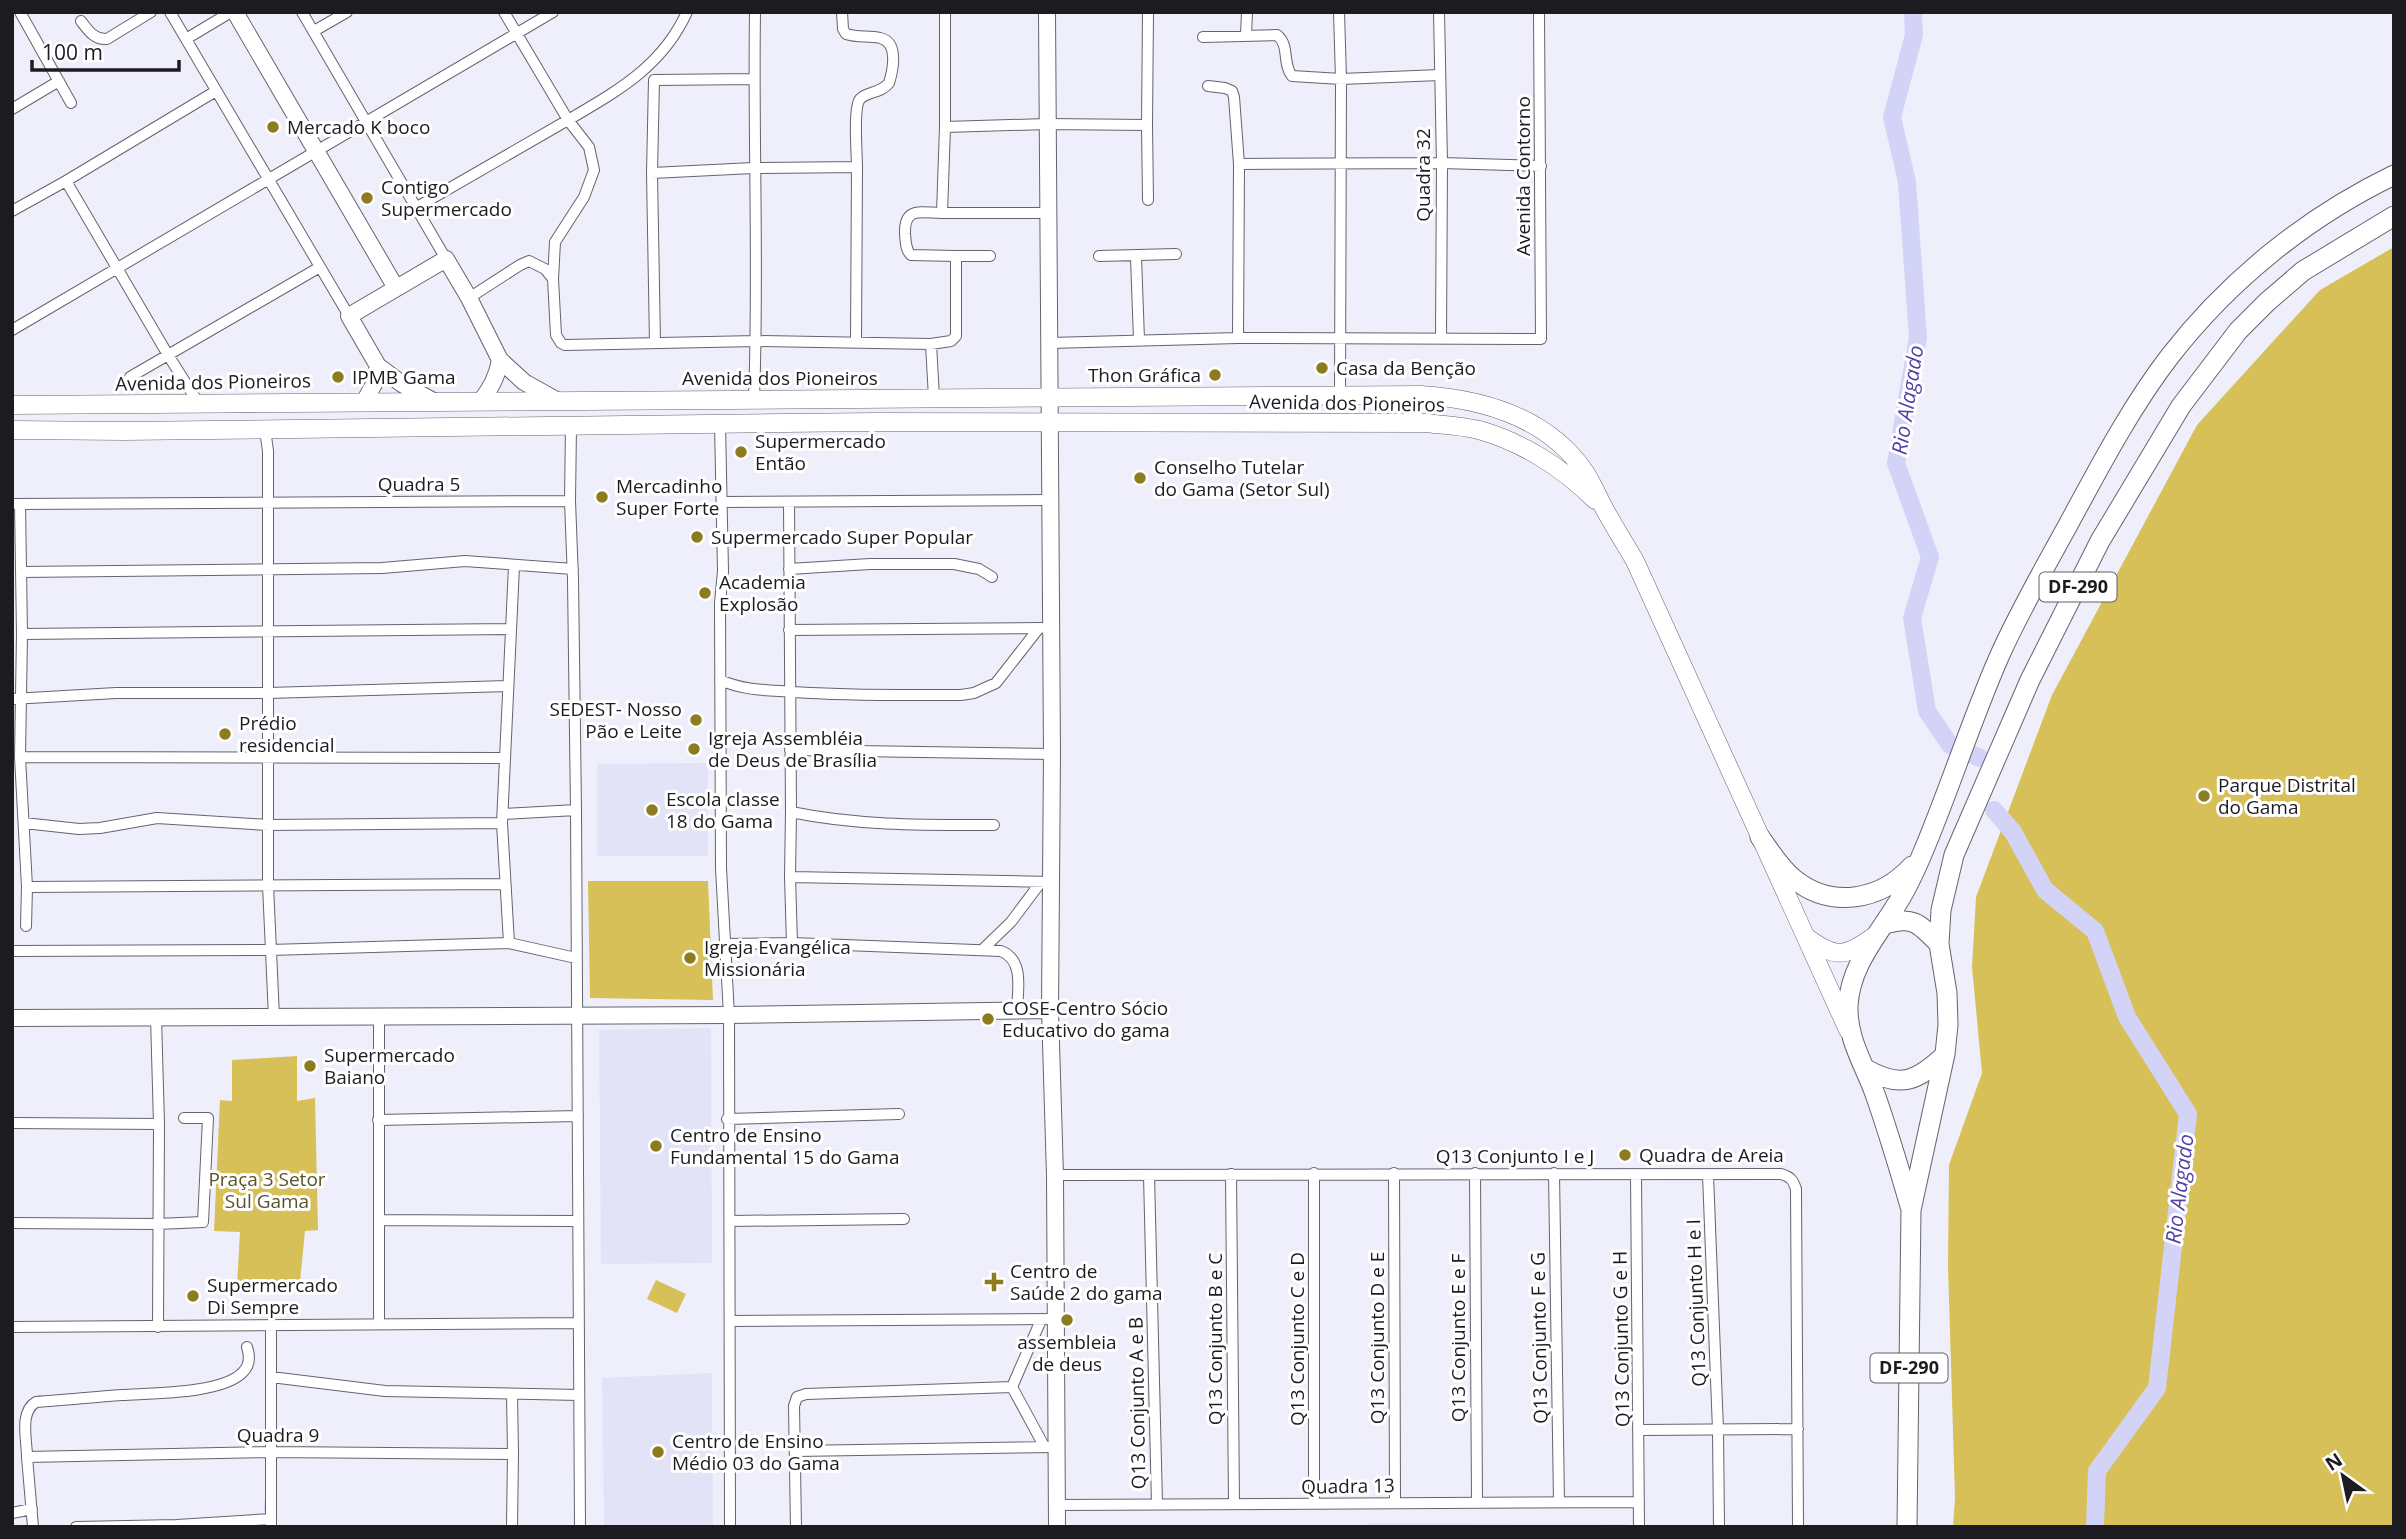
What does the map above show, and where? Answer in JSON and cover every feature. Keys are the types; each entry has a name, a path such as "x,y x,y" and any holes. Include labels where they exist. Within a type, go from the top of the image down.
{"highway":[{"name":"DF-290","path":"1911,1210 1891,1138 1866,1069 1849,1033 1848,1004 1853,979 1878,931 1900,900 1922,855 1998,659 2096,472 2169,358 2217,303 2269,256 2329,211 2394,175"},
{"name":"DF-290","path":"1907,1527 1911,1210 1945,1054 1947,1004 1938,944 1941,910 1954,855 2029,680 2100,541 2181,405 2238,331 2267,302 2303,271 2394,216"},
{"path":"1759,837 1794,878 1817,893 1834,898 1858,898 1883,889 1907,872 1922,855"},
{"path":"1878,931 1898,920 1911,920 1922,926 1938,944"},
{"path":"1866,1069 1882,1079 1897,1082 1928,1071 1945,1054"}],"main road":[{"name":"Avenida dos Pioneiros","path":"12,405 1200,395 1452,397 1482,403 1512,414 1559,442 1584,471 1605,509"},
{"path":"1198,422 1204,405 1200,395"},
{"path":"863,398 874,422"},
{"path":"852,423 863,398"},
{"path":"489,402 502,413 499,421 489,426"},
{"path":"1479,430 1485,416 1482,403"},
{"path":"117,404 111,413 110,421 113,426 124,431"},
{"name":"Avenida dos Pioneiros","path":"12,430 874,422 1425,422 1479,430 1529,450 1569,476 1605,509"},
{"path":"1605,509 1635,561 1849,1033"},
{"path":"1805,936 1823,949 1843,954 1853,951 1878,931"}],"street":[{"path":"20,12 71,103"},
{"path":"81,21 93,36 107,40 151,12"},
{"path":"170,12 378,366 410,389 438,402"},
{"path":"186,38 233,12 396,288"},
{"path":"302,12 418,207 500,360 524,382 558,401"},
{"path":"314,31 347,12"},
{"path":"504,12 568,120 589,147 594,170 584,197 555,242 553,279 556,335 561,343 756,341 931,344 951,341 956,336 956,256"},
{"path":"12,330 553,12"},
{"path":"418,207 635,79 676,34 687,12"},
{"path":"754,398 755,12"},
{"path":"842,12 846,34 882,38 893,51 889,83 879,92 863,96 857,105 856,343"},
{"path":"942,213 945,12"},
{"path":"1047,12 1050,500 1045,628 1052,754 1047,882 1055,1175 1049,1319 1050,1447 1057,1527"},
{"path":"1148,12 1148,200"},
{"path":"1246,35 1247,12"},
{"path":"1339,12 1340,396"},
{"name":"Quadra 32","path":"1439,12 1441,338"},
{"name":"Avenida Contorno","path":"1441,338 1541,339 1539,12"},
{"path":"1203,37 1277,35 1284,42 1287,68 1292,76 1340,79 1440,75"},
{"path":"635,79 754,79"},
{"path":"653,80 655,343"},
{"path":"12,109 59,81"},
{"path":"1208,86 1225,88 1232,91 1234,97 1239,164 1238,338"},
{"path":"12,211 216,91"},
{"path":"945,127 1147,125"},
{"path":"1239,164 1442,163 1541,166"},
{"path":"652,173 857,167"},
{"path":"66,181 168,355 200,404"},
{"path":"990,256 911,256 906,248 905,223 909,215 915,213 1048,213"},
{"path":"1098,256 1176,254"},
{"path":"1136,257 1139,340"},
{"path":"349,316 446,259"},
{"path":"469,298 529,261 545,270 553,279"},
{"path":"130,377 320,267"},
{"path":"1049,343 1238,338 1441,338"},
{"path":"931,344 934,398"},
{"path":"489,402 500,360"},
{"path":"364,402 374,384 378,366"},
{"path":"720,424 721,868 729,1015 727,1119 730,1221 730,1527"},
{"path":"571,426 580,1527"},
{"path":"265,429 268,501 268,886 274,1017"},
{"path":"722,502 1050,500"},
{"name":"Quadra 5","path":"16,504 570,501"},
{"path":"789,502 792,943"},
{"path":"16,504 22,634 16,699 27,887 26,926"},
{"path":"21,572 382,568 465,561 573,569"},
{"path":"789,569 954,564 979,569 992,577"},
{"path":"509,943 502,818 514,566"},
{"path":"789,630 1045,628"},
{"path":"720,680 738,688 789,692 863,695 974,693 996,683 1045,628"},
{"path":"22,634 510,629"},
{"path":"16,699 116,693 268,693 508,687"},
{"path":"790,750 1052,754"},
{"path":"20,757 505,758"},
{"path":"24,823 79,829 157,818 268,825 502,818 576,810"},
{"path":"792,812 869,824 994,825"},
{"path":"790,877 1047,882"},
{"path":"982,950 1047,882"},
{"path":"27,887 504,884"},
{"path":"12,951 270,950 509,943 576,958"},
{"path":"724,944 792,943 1001,951 1015,960 1018,979 1017,1010"},
{"path":"12,1018 729,1015 1050,1010"},
{"path":"156,1017 159,1124 158,1327"},
{"path":"379,1017 379,1324"},
{"path":"727,1119 899,1114"},
{"path":"378,1120 578,1116"},
{"path":"12,1223 203,1222 208,1118 184,1118"},
{"path":"12,1123 159,1124"},
{"name":"Q13 Conjunto C e D","path":"1314,1173 1314,1504"},
{"name":"Q13 Conjunto D e E","path":"1394,1173 1395,1502"},
{"name":"Q13 Conjunto E e F","path":"1475,1173 1477,1502"},
{"name":"Q13 Conjunto I e J","path":"1055,1175 1554,1173 1789,1176 1796,1189 1798,1527"},
{"name":"Q13 Conjunto F e G","path":"1554,1173 1559,1502"},
{"name":"Q13 Conjunto B e C","path":"1231,1174 1234,1504"},
{"name":"Q13 Conjunto A e B","path":"1149,1175 1157,1504"},
{"name":"Q13 Conjunto G e H","path":"1636,1175 1639,1527"},
{"name":"Q13 Conjunto H e I","path":"1708,1175 1719,1527"},
{"path":"730,1221 904,1219"},
{"path":"379,1220 577,1221"},
{"path":"730,1321 1049,1319"},
{"path":"1012,1387 1049,1319"},
{"path":"12,1327 578,1324"},
{"path":"76,1527 271,1523 271,1326"},
{"path":"33,1527 25,1413 29,1406 36,1402 175,1394 230,1381 243,1373 248,1365 250,1356 247,1347"},
{"path":"271,1377 385,1391 579,1395"},
{"path":"1012,1387 1050,1447"},
{"path":"796,1527 794,1406 797,1397 806,1394 1012,1387"},
{"path":"512,1394 512,1527"},
{"path":"1640,1430 1798,1429"},
{"path":"796,1451 1050,1447"},
{"name":"Quadra 9","path":"27,1457 271,1452 513,1454"},
{"name":"Quadra 13","path":"1057,1505 1639,1502"},
{"path":"12,1513 32,1509"}],"shaded area":[{"name":"Escola classe 18 do Gama","path":"708,763 708,856 597,856 597,764"},
{"name":"Centro de Ensino Fundamental 15 do Gama","path":"711,1028 712,1263 601,1264 599,1030"},
{"name":"Centro de Ensino Médio 03 do Gama","path":"712,1373 713,1527 604,1527 602,1378"},
{"path":"1367,1523 1627,1524 1627,1527 1367,1527"}],"green space":[{"name":"Parque Distrital do Gama","path":"2394,247 2394,1527 1953,1527 1955,1498 1948,1266 1949,1165 1982,1073 1972,967 1976,897 2052,695 2197,425 2320,290"},
{"path":"588,881 708,881 713,1000 590,998"},
{"name":"Praça 3 Setor Sul Gama","path":"297,1056 297,1101 315,1098 318,1230 305,1231 300,1282 237,1285 240,1232 214,1231 220,1100 232,1101 232,1060"},
{"path":"656,1280 686,1294 677,1313 647,1299"}],"waterway":[{"name":"Rio Alagado","path":"1913,12 1914,35 1892,117 1907,182 1918,337 1896,463 1930,557 1912,618 1927,711 1950,745 1980,758"},
{"name":"Rio Alagado","path":"1994,810 2013,832 2045,890 2095,931 2127,1017 2188,1114 2157,1388 2097,1471 2095,1527"},
{"path":"265,1510 266,1500"}],"place":[{"name":"Mercado K boco","path":"273,127"},
{"name":"Contigo Supermercado","path":"367,198"},
{"name":"Casa da Benção","path":"1322,368"},
{"name":"Thon Gráfica","path":"1215,375"},
{"name":"IPMB Gama","path":"338,377"},
{"name":"Supermercado Então","path":"741,452"},
{"name":"Conselho Tutelar do Gama (Setor Sul)","path":"1140,478"},
{"name":"Mercadinho Super Forte","path":"602,497"},
{"name":"Supermercado Super Popular","path":"697,537"},
{"name":"Academia Explosão","path":"705,593"},
{"name":"SEDEST- Nosso Pão e Leite","path":"696,720"},
{"name":"Prédio residencial","path":"225,734"},
{"name":"Igreja Assembléia de Deus de Brasília","path":"694,749"},
{"name":"Parque Distrital do Gama","path":"2204,796"},
{"name":"Escola classe 18 do Gama","path":"652,810"},
{"name":"Igreja Evangélica Missionária","path":"690,958"},
{"name":"COSE-Centro Sócio Educativo do gama","path":"988,1019"},
{"name":"Supermercado Baiano","path":"310,1066"},
{"name":"Centro de Ensino Fundamental 15 do Gama","path":"656,1146"},
{"name":"Quadra de Areia","path":"1625,1155"},
{"name":"Centro de Saúde 2 do gama","path":"994,1282"},
{"name":"Supermercado Di Sempre","path":"193,1296"},
{"name":"assembleia de deus","path":"1067,1320"},
{"name":"Centro de Ensino Médio 03 do Gama","path":"658,1452"}]}
